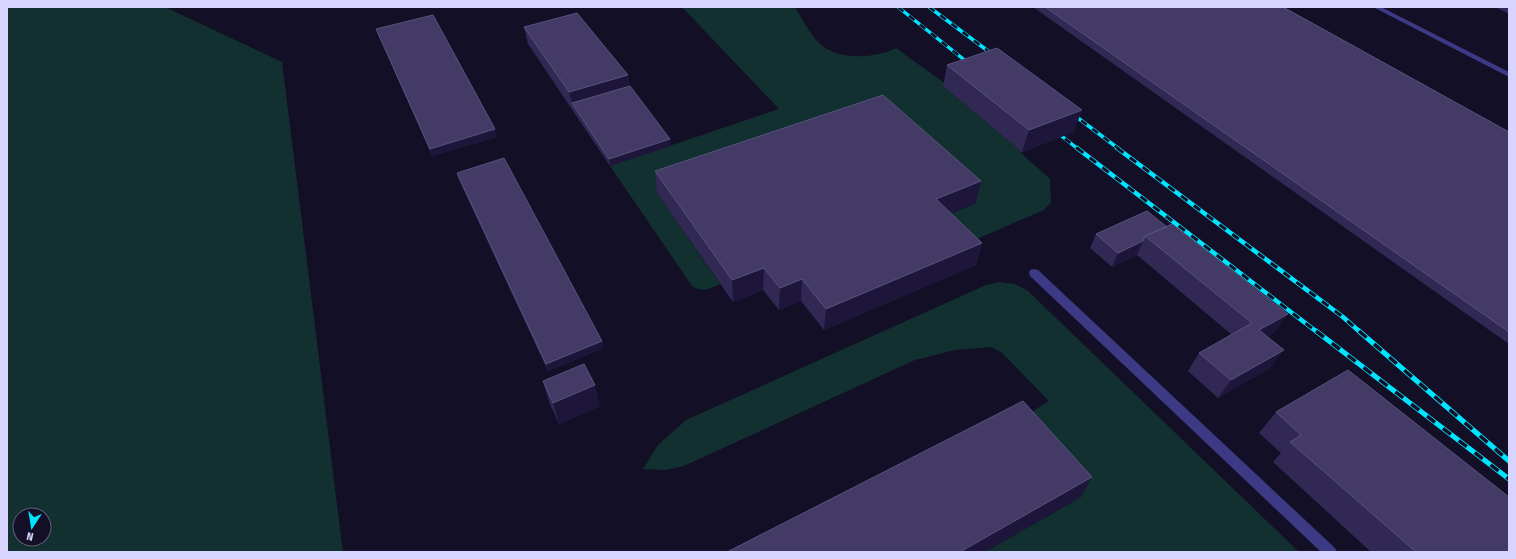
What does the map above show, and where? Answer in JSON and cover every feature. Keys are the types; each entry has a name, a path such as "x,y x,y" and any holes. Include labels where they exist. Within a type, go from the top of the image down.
{"lane":[{"path":"1376,7 1509,75"},
{"path":"1034,273 1330,552"}],"green space":[{"path":"7,7 165,7 282,62 343,552 7,552"},
{"path":"682,7 795,7 817,41 834,52 844,55 866,56 887,52 896,48 947,85 943,86 1022,152 1021,153 1050,179 1051,202 1044,210 958,247 932,221 975,204 658,194 720,284 706,290 692,286 610,166 779,109"},
{"path":"999,282 1015,284 1028,291 1299,552 985,552 1081,497 1015,422 1049,401 1001,352 991,347 955,350 915,360 684,466 666,470 643,469 658,445 686,420 986,285"}],"building":[{"path":"1045,7 1283,7 1509,132 1509,332"},
{"path":"577,13 628,75 569,92 524,27"},
{"path":"433,15 495,129 430,149 376,29"},
{"path":"997,48 1082,110 1029,130 947,65"},
{"path":"630,86 670,139 609,159 572,103"},
{"path":"883,95 981,181 936,199 982,243 826,309 802,279 780,288 764,268 732,280 655,171"},
{"path":"504,158 602,341 546,364 457,173"},
{"path":"1147,211 1167,227 1145,236 1143,241 1118,253 1096,234"},
{"path":"1172,224 1288,314 1259,330 1284,350 1231,380 1199,353 1252,323 1145,236"},
{"path":"584,364 595,385 553,403 543,381"},
{"path":"1348,370 1509,497 1509,552 1416,552 1290,442 1301,435 1276,412"},
{"path":"1023,401 1092,477 960,552 727,552"}],"railway":[{"path":"898,7 972,66"},
{"path":"929,7 996,57"},
{"path":"1070,112 1119,149"},
{"path":"1054,130 1078,149"},
{"path":"1077,148 1317,332"},
{"path":"1117,148 1343,317 1360,332"},
{"path":"1316,331 1509,479"},
{"path":"1359,331 1509,461"}]}
